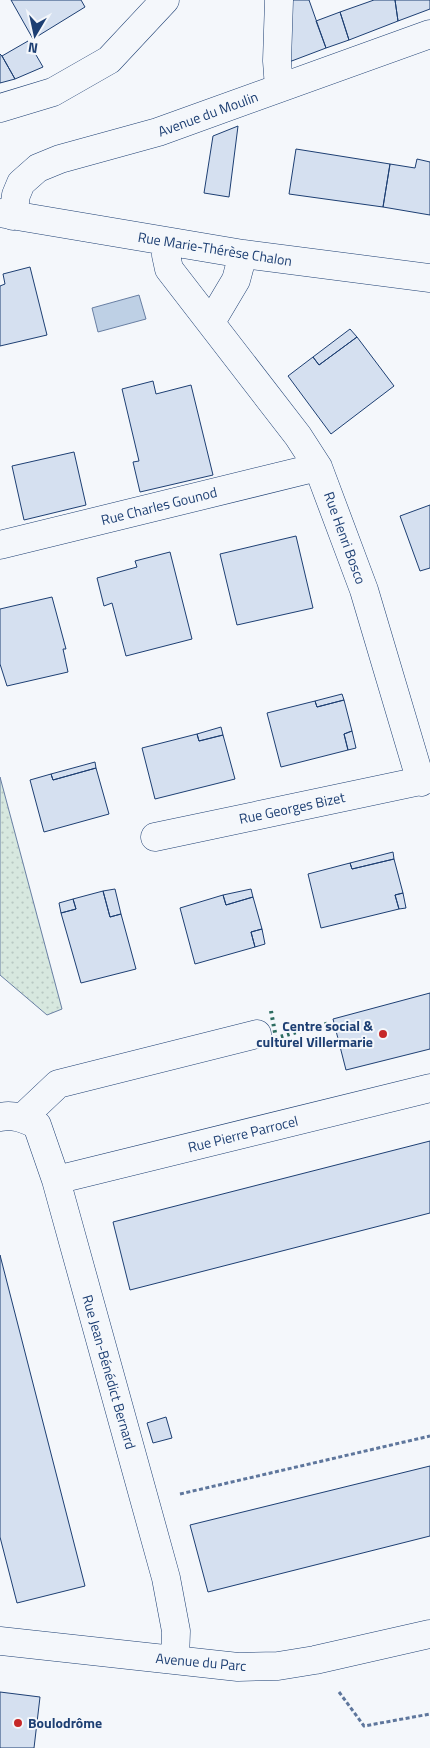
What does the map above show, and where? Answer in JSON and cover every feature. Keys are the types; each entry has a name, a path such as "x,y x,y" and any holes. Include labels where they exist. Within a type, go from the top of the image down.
{"street":[{"path":"0,108 53,92 109,60 165,0"},
{"path":"279,0 277,60 279,88"},
{"name":"Avenue du Moulin","path":"6,215 22,183 38,168 60,159 158,132 430,34"},
{"name":"Rue Marie-Thérèse Chalon","path":"6,215 242,254 430,278"},
{"name":"Rue Henri Bosco","path":"166,242 169,269 298,436 318,467 364,590 426,780"},
{"path":"211,322 236,280 242,254"},
{"name":"Rue Charles Gounod","path":"0,545 318,467"},
{"name":"Rue Georges Bizet","path":"155,837 426,780"},
{"path":"11,1118 58,1084 257,1034"},
{"name":"Rue Pierre Parrocel","path":"56,1180 430,1088"},
{"name":"Rue Jean-Bénédict Bernard","path":"11,1118 37,1125 56,1180 166,1578 176,1631 175,1660"},
{"name":"Avenue du Parc","path":"0,1641 238,1667 278,1666 316,1660 430,1634"}],"path":[{"path":"145,1502 430,1436"},
{"path":"316,1660 364,1726 430,1714"}],"shaded area":[{"path":"0,777 62,1009 47,1015 0,975"}],"water":[{"path":"139,295 146,319 98,332 92,308"}],"building":[{"path":"11,0 81,0 85,7 33,39"},
{"path":"290,0 309,0 326,48 289,62"},
{"path":"374,0 395,0 398,21 349,40 340,12"},
{"path":"395,0 430,0 430,9 398,21"},
{"path":"340,12 349,40 326,48 316,21"},
{"path":"28,41 43,67 15,79 2,56"},
{"path":"0,54 2,56 15,79 0,83"},
{"path":"238,126 229,197 204,193 213,136"},
{"path":"296,149 390,164 383,207 289,194"},
{"path":"417,159 430,162 430,215 383,207 390,164 415,168"},
{"path":"30,267 47,335 0,346 0,286 5,284 3,274"},
{"path":"350,329 357,337 319,365 313,357"},
{"path":"357,337 394,386 331,434 288,376 313,357 319,365"},
{"path":"153,381 156,394 191,385 213,475 140,492 133,462 139,461 122,389"},
{"path":"74,452 86,505 24,520 12,466"},
{"path":"430,505 430,568 420,571 400,516"},
{"path":"296,536 313,608 237,625 220,554"},
{"path":"170,552 192,639 126,656 112,603 104,606 97,578 137,567 135,561"},
{"path":"52,597 66,649 63,649 68,672 7,686 0,664 0,609"},
{"path":"342,694 344,700 317,707 315,701"},
{"path":"344,700 352,731 344,734 348,750 281,767 267,713 315,701 317,707"},
{"path":"221,727 223,735 199,741 197,734"},
{"path":"352,731 356,748 348,750 344,734"},
{"path":"197,734 199,741 223,735 235,779 155,799 142,748"},
{"path":"95,762 96,768 53,780 51,774"},
{"path":"96,768 109,814 44,832 30,780 51,774 53,780"},
{"path":"393,852 394,859 352,869 350,863"},
{"path":"394,859 403,893 395,895 399,909 321,928 308,874 350,863 352,869"},
{"path":"115,889 121,914 110,917 103,891"},
{"path":"251,889 253,897 226,905 223,895"},
{"path":"103,891 110,917 121,914 136,969 81,983 61,913 76,909 73,899"},
{"path":"403,893 406,908 399,909 395,895"},
{"path":"223,895 226,905 253,897 262,929 251,932 255,947 195,964 180,908"},
{"path":"73,899 76,909 61,913 59,903"},
{"path":"262,929 265,944 255,947 251,932"},
{"name":"Centre social & culturel Villermarie","path":"430,993 430,1049 346,1070 333,1019"},
{"path":"430,1141 430,1213 130,1290 113,1222"},
{"path":"0,1255 85,1586 17,1603 0,1537"},
{"path":"166,1417 172,1438 153,1443 147,1423"},
{"path":"430,1466 430,1536 208,1592 190,1525"},
{"name":"Boulodrôme","path":"0,1692 40,1697 34,1748 0,1748"}],"hedge":[{"path":"271,1011 276,1038 329,1023"}],"place":[{"name":"Centre social & culturel Villermarie","path":"383,1034"},
{"name":"Boulodrôme","path":"18,1723"}]}
